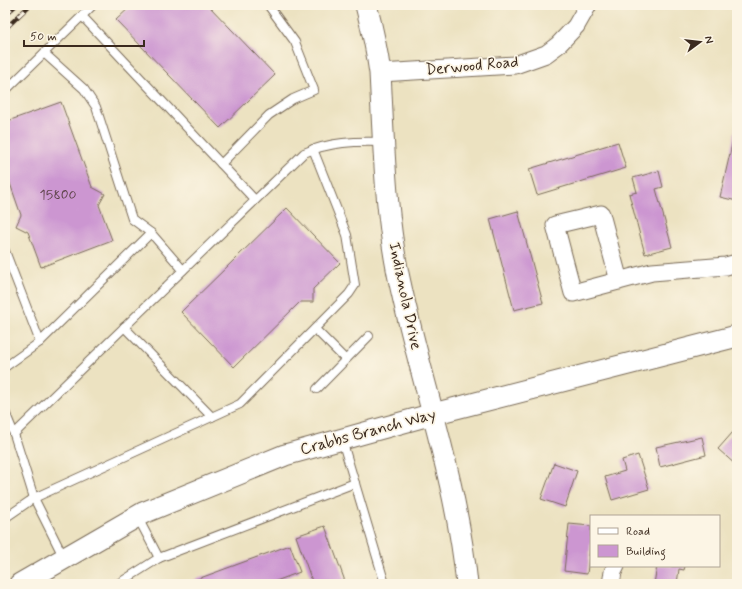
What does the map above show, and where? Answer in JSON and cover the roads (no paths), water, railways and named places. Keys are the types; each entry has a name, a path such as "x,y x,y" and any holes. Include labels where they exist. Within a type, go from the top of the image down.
{"street":[{"name":"Indianola Drive","path":"366,5 372,27 380,73 383,142 392,239 401,291 441,444 453,497 463,546 466,584"},
{"name":"Derwood Road","path":"380,73 515,65 546,54 558,46 576,26 588,5"},
{"path":"619,281 601,214 555,225 573,292 619,281 652,272 726,266 737,263"},
{"name":"Crabbs Branch Way","path":"20,584 137,516 284,455 432,414 737,336"},
{"path":"611,584 616,567"}],"lane":[{"path":"5,91 93,5"},
{"path":"221,164 269,115 293,99 314,90 295,42 268,5"},
{"path":"82,16 255,200"},
{"path":"44,53 84,89 96,107 132,219 151,233 184,270"},
{"path":"14,434 304,153 332,144 360,141 383,142"},
{"path":"5,518 34,498 240,404 350,294 355,284 347,235 313,149"},
{"path":"5,367 40,342 151,233"},
{"path":"5,251 40,342"},
{"path":"124,327 212,417"},
{"path":"315,329 345,359"},
{"path":"317,389 369,336"},
{"path":"5,412 14,434 34,498 65,558"},
{"path":"342,439 385,584"},
{"path":"118,584 158,558 355,483"},
{"path":"137,516 158,558"}],"railway":[{"path":"5,15 16,5"},
{"path":"5,29 30,5"}]}
